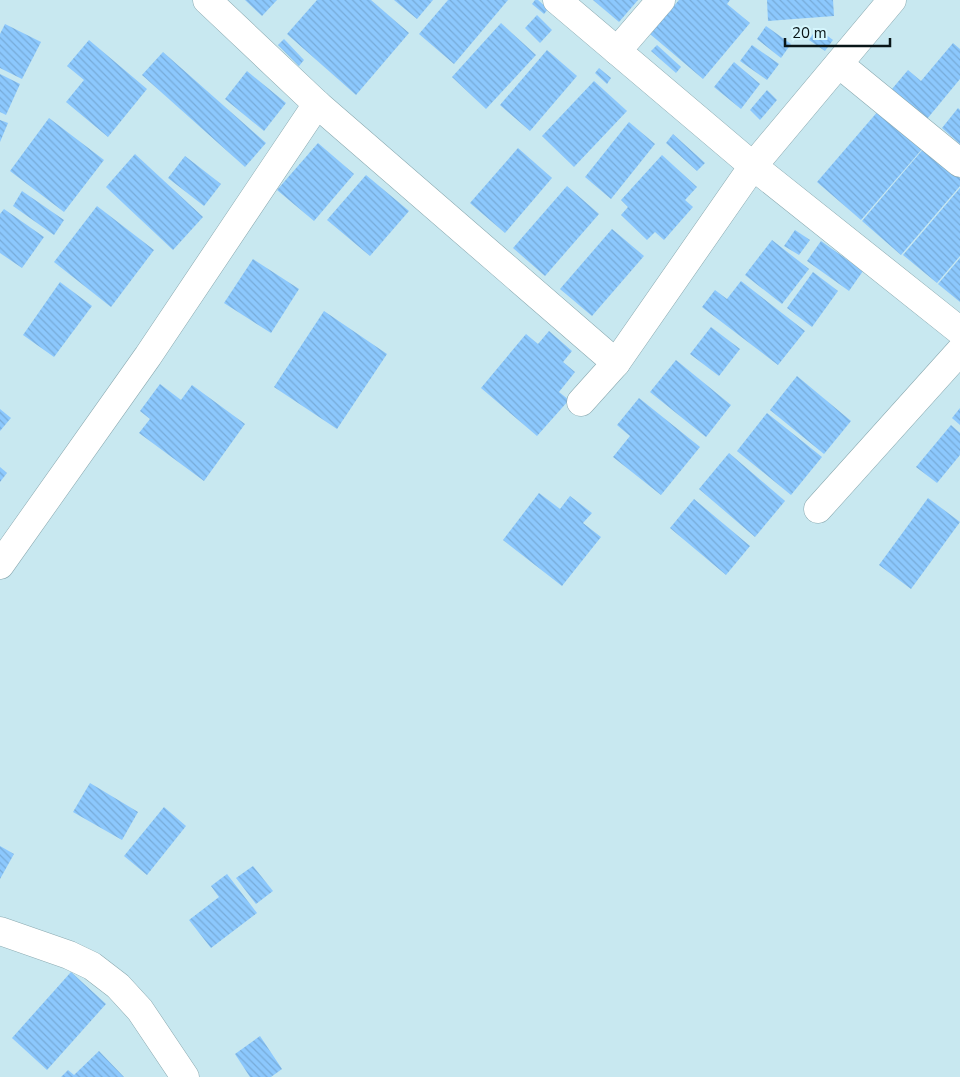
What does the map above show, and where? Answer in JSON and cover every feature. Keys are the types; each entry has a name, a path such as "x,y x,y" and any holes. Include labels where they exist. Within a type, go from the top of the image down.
{"street":[{"path":"207,0 317,104 616,362"},
{"path":"557,0 754,166 960,331"},
{"path":"617,51 661,0"},
{"path":"581,402 616,362 754,166 892,0"},
{"path":"839,64 960,163"},
{"path":"0,565 148,356 317,104"},
{"path":"818,510 960,351"},
{"path":"0,931 69,955 92,966 118,986 140,1010 185,1077"}],"building":[{"path":"245,0 277,0 262,16"},
{"path":"317,0 371,0 409,33 356,95 287,34"},
{"path":"394,0 433,0 417,19"},
{"path":"448,0 508,0 454,64 419,34"},
{"path":"535,0 538,0 548,9 544,14 532,4"},
{"path":"593,0 638,0 619,22"},
{"path":"679,0 730,0 727,4 750,23 703,79 650,34"},
{"path":"767,0 833,0 834,16 768,21"},
{"path":"537,15 552,30 540,43 525,28"},
{"path":"501,23 536,55 486,109 452,77"},
{"path":"5,24 41,42 22,79 0,68 0,34"},
{"path":"766,26 791,44 781,58 757,39"},
{"path":"817,28 833,40 825,51 809,40"},
{"path":"284,39 304,60 299,66 278,45"},
{"path":"89,40 147,89 108,137 66,102 84,80 67,66"},
{"path":"953,43 960,49 960,79 927,119 892,89 908,70 921,81"},
{"path":"657,45 681,67 676,73 651,51"},
{"path":"752,45 779,64 767,80 740,61"},
{"path":"547,50 577,76 530,131 500,105"},
{"path":"163,52 266,143 245,167 142,75"},
{"path":"734,62 760,84 741,109 714,87"},
{"path":"599,68 611,78 607,84 595,73"},
{"path":"247,71 286,103 264,131 225,99"},
{"path":"0,74 20,84 6,115 0,112"},
{"path":"594,81 627,111 574,167 542,136"},
{"path":"767,90 777,100 760,120 750,110"},
{"path":"958,108 960,110 960,144 942,128"},
{"path":"879,110 923,148 861,220 817,182"},
{"path":"49,118 104,160 64,212 10,171"},
{"path":"0,120 8,123 0,142"},
{"path":"629,122 655,144 611,199 585,177"},
{"path":"673,134 705,163 697,171 666,143"},
{"path":"318,143 354,174 314,221 277,190"},
{"path":"518,148 552,178 505,233 470,203"},
{"path":"924,148 960,178 960,186 901,255 862,221"},
{"path":"135,154 203,217 173,250 106,187"},
{"path":"662,155 697,187 685,200 693,207 664,240 655,232 647,240 621,215 628,207 621,200"},
{"path":"185,156 221,184 204,206 168,178"},
{"path":"366,175 409,211 370,256 327,220"},
{"path":"567,186 599,214 545,276 513,248"},
{"path":"960,188 960,256 937,283 903,255"},
{"path":"22,191 64,220 54,235 13,206"},
{"path":"97,206 154,250 111,307 54,262"},
{"path":"4,209 44,237 22,268 0,253 0,214"},
{"path":"612,229 644,256 592,316 560,289"},
{"path":"795,230 810,240 799,255 784,246"},
{"path":"772,240 809,269 782,304 745,275"},
{"path":"821,241 863,271 849,291 807,261"},
{"path":"960,258 960,302 938,284"},
{"path":"253,259 299,289 271,333 224,303"},
{"path":"813,272 838,291 812,327 787,308"},
{"path":"741,281 805,331 778,365 702,307 715,290 727,299"},
{"path":"60,282 92,306 54,357 23,335"},
{"path":"324,311 387,354 337,429 274,387"},
{"path":"711,327 740,349 719,376 690,354"},
{"path":"549,331 572,351 563,362 575,372 559,392 569,400 537,436 481,388 526,334 538,344"},
{"path":"676,360 731,405 706,437 650,392"},
{"path":"797,376 851,421 824,454 770,410"},
{"path":"160,384 181,400 192,385 245,424 204,481 139,433 150,419 140,411"},
{"path":"639,398 700,447 661,495 613,457 630,436 617,425"},
{"path":"960,408 960,425 952,418"},
{"path":"0,409 11,418 0,431"},
{"path":"767,413 822,457 791,495 737,451"},
{"path":"951,425 960,433 960,455 937,483 916,467"},
{"path":"729,453 785,501 755,537 699,489"},
{"path":"0,467 7,473 0,482"},
{"path":"539,493 560,509 570,496 592,513 583,523 601,537 562,586 503,540"},
{"path":"928,498 960,522 911,589 879,565"},
{"path":"694,499 750,546 726,575 670,528"},
{"path":"90,783 138,812 122,840 73,812"},
{"path":"164,807 186,826 147,875 124,856"},
{"path":"0,846 14,854 0,879"},
{"path":"253,866 273,891 256,904 236,878"},
{"path":"227,874 257,913 211,948 189,920 219,897 211,886"},
{"path":"71,972 106,1004 47,1070 12,1038"},
{"path":"260,1036 282,1069 271,1077 250,1077 235,1054"},
{"path":"99,1051 124,1077 61,1077 68,1070 74,1075"}]}
